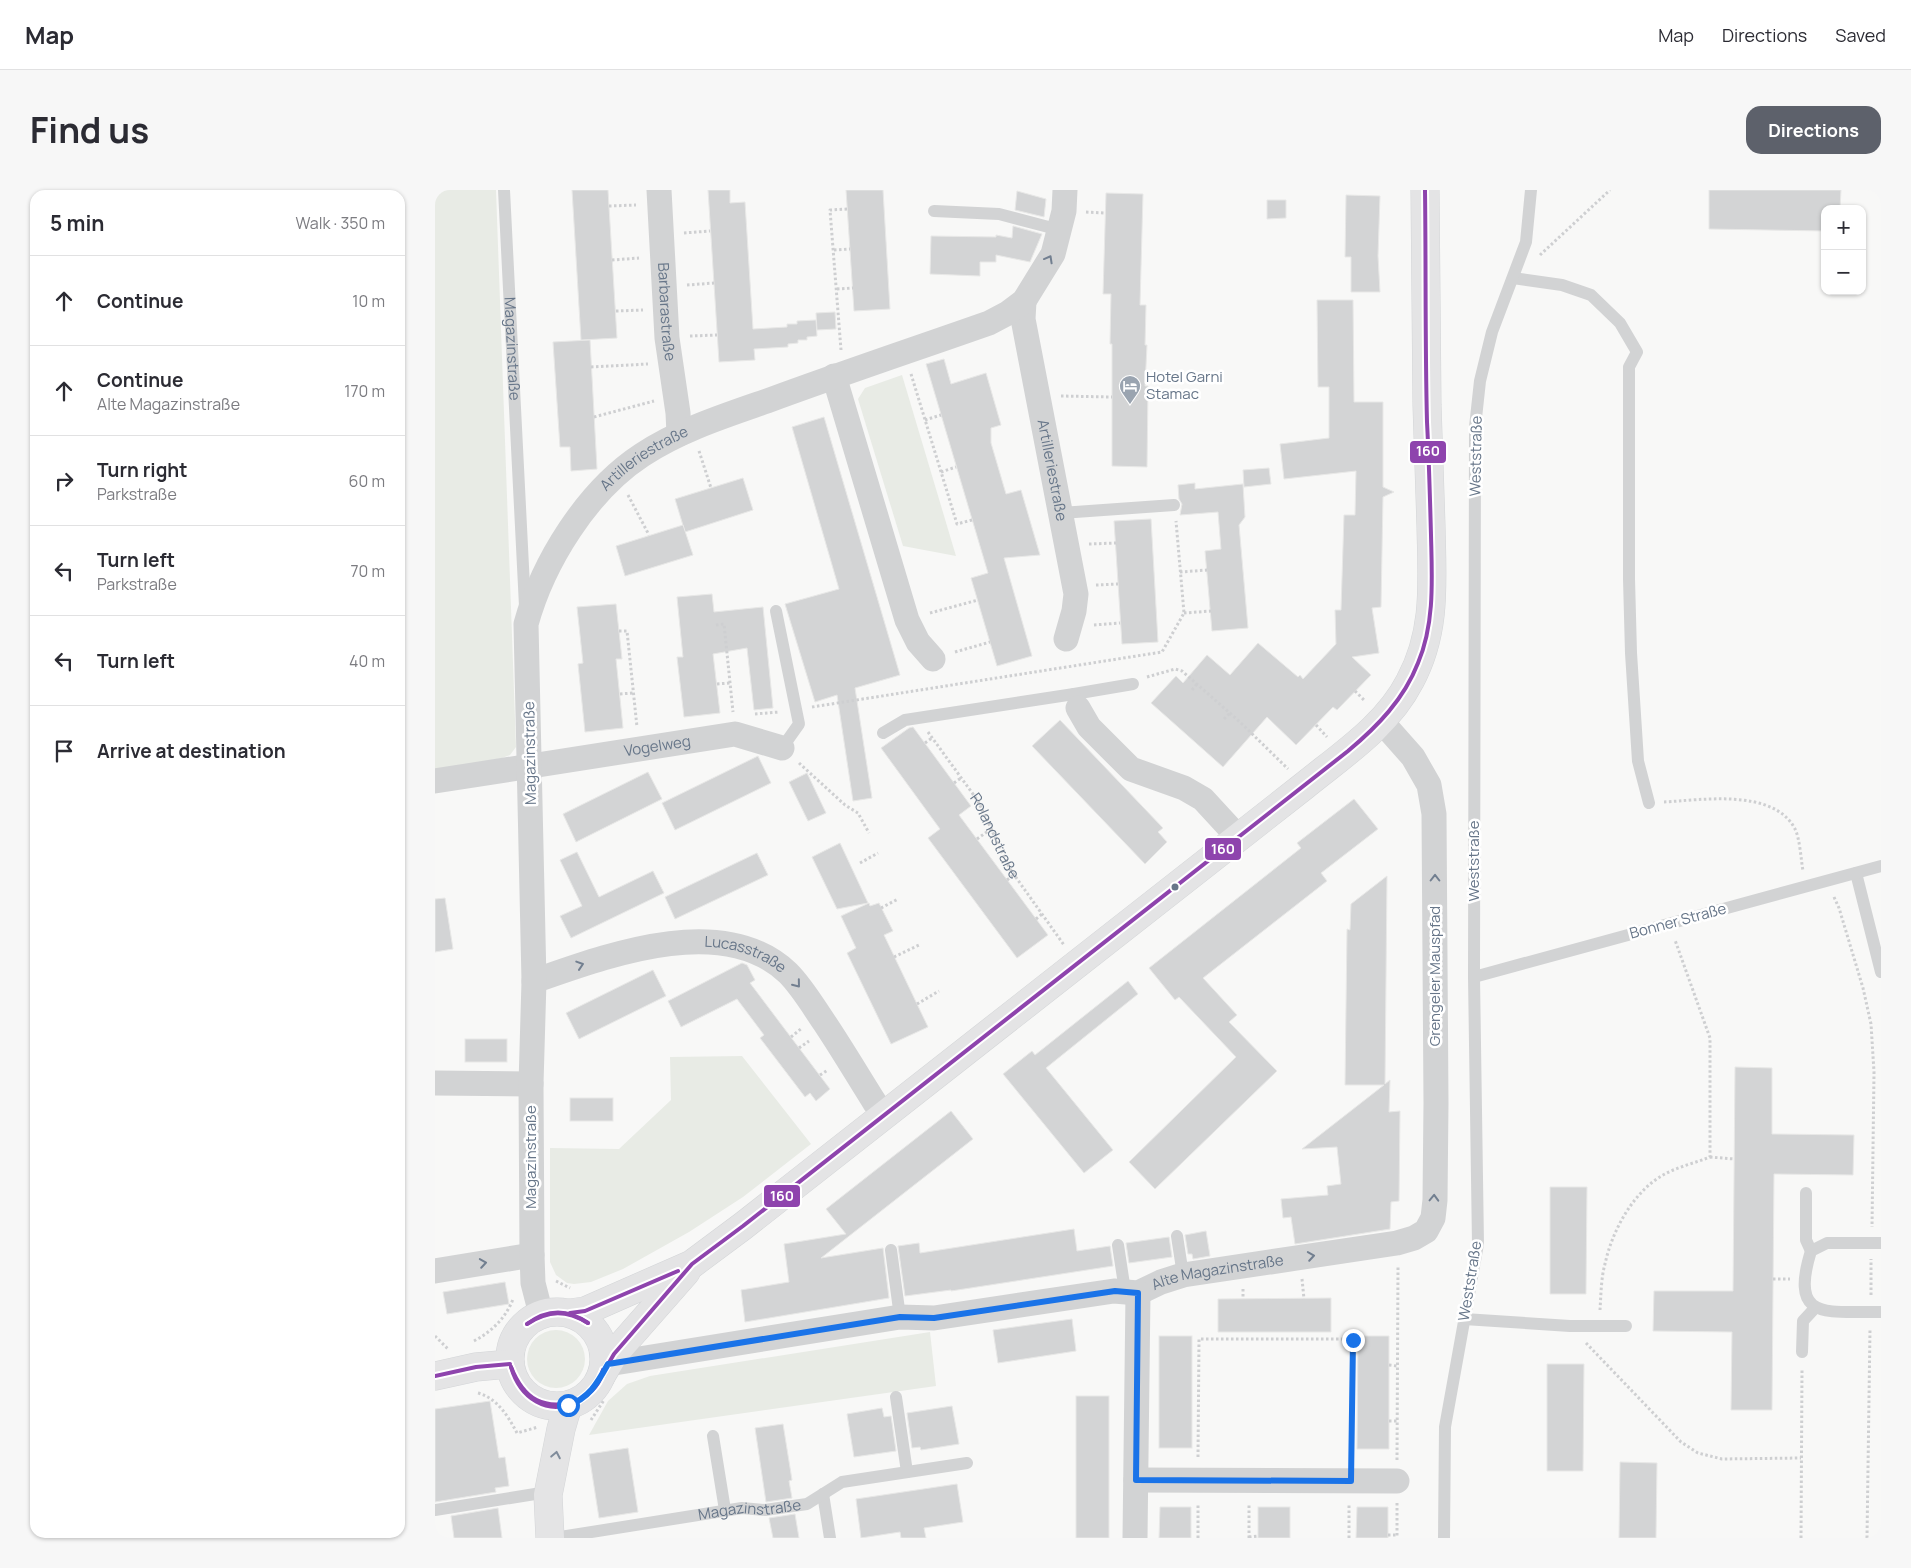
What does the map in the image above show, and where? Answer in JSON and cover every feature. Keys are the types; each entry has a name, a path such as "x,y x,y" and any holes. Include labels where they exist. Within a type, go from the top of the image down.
{"main road":[{"path":"550,1538 548,1495 564,1417 604,1380 614,1354 692,1264 1304,786 1374,712 1399,700 1421,657 1429,629 1433,593 1427,404 1425,190"},
{"path":"573,1301 585,1311 692,1264"},
{"path":"564,1417 548,1405 530,1397 516,1383 510,1364 510,1352 517,1334 530,1320 541,1314 556,1312 573,1301"},
{"path":"573,1301 600,1340 604,1360 604,1380"},
{"path":"446,1374 476,1367 510,1364"}],"street":[{"name":"Artilleriestraße","path":"526,624 532,600 547,569 571,528 617,474 641,455 686,431 838,375 989,323 1008,313 1024,300 1053,254 1065,211 1065,190"},
{"name":"Barbarastraße","path":"659,197 670,362 676,397 686,431"},
{"name":"Artilleriestraße","path":"1024,300 1023,320 1076,594 1074,611 1066,639"},
{"path":"838,375 907,620 918,642 933,659"},
{"name":"Magazinstraße","path":"526,624 531,767 534,981 531,1084 532,1255 533,1283 541,1314"},
{"path":"1076,701 1089,726 1131,768 1184,788 1203,799 1237,837"},
{"name":"Grengeler Mauspfad","path":"1374,712 1413,757 1429,785 1434,814 1435,1200 1433,1218 1425,1231 1406,1241"},
{"name":"Vogelweg","path":"435,781 639,750 735,726 782,748"},
{"name":"Lucasstraße","path":"534,981 626,952 671,944 711,942 736,946 777,964 789,975 809,1000 884,1115"},
{"path":"435,1083 531,1084"},
{"name":"Alte Magazinstraße","path":"604,1380 900,1317 934,1318 1115,1291 1132,1292 1183,1275 1406,1241"},
{"path":"435,1271 532,1255"},
{"path":"1132,1292 1136,1480 1135,1538"},
{"path":"1136,1480 1397,1481"}],"lane":[{"name":"Magazinstraße","path":"504,190 526,624"},
{"name":"Weststraße","path":"1444,1538 1445,1427 1478,1244 1475,977 1475,427 1479,381 1492,332 1526,242 1531,190"},
{"path":"933,211 999,214 1059,230"},
{"path":"1513,278 1562,285 1591,295 1620,323 1637,352 1629,367 1629,579 1631,653 1638,761 1649,803"},
{"path":"1061,513 1174,505"},
{"path":"776,611 799,724 782,748"},
{"path":"883,732 905,720 1076,701 1133,684"},
{"name":"Bonner Straße","path":"1475,977 1881,866"},
{"path":"1856,873 1881,972"},
{"path":"1806,1193 1806,1240 1811,1251 1803,1283 1807,1300 1815,1308 1833,1311 1876,1312"},
{"path":"1177,1236 1183,1275"},
{"path":"1811,1251 1827,1243 1876,1243"},
{"path":"1118,1245 1132,1292"},
{"path":"891,1250 900,1317"},
{"path":"1802,1352 1803,1321 1815,1308"},
{"path":"1464,1319 1570,1326 1626,1326"},
{"path":"896,1397 907,1472"},
{"path":"713,1436 725,1510"},
{"name":"Magazinstraße","path":"554,1538 725,1510 742,1508 765,1510 807,1504 842,1482 967,1463"},
{"path":"435,1510 535,1494 548,1495"},
{"path":"823,1494 830,1538"}],"path":[{"path":"1529,280 1538,257 1610,190"},
{"path":"609,206 659,197"},
{"path":"838,375 837,289 830,210 847,209"},
{"path":"834,250 850,249"},
{"path":"837,289 853,288"},
{"path":"905,352 957,524 972,520"},
{"path":"591,367 670,362"},
{"path":"1038,396 1112,397"},
{"path":"594,417 639,404 676,397"},
{"path":"925,420 941,415"},
{"path":"686,431 711,488"},
{"path":"941,472 956,467"},
{"path":"617,474 649,535"},
{"path":"716,625 724,624 735,726 796,710 1162,652 1184,613 1174,505"},
{"path":"1180,572 1207,570"},
{"path":"907,620 978,600"},
{"path":"1184,613 1211,611"},
{"path":"619,631 627,631 639,750"},
{"path":"933,659 990,642"},
{"path":"1133,684 1160,672 1175,669 1182,671 1230,713 1304,786"},
{"path":"717,684 730,683"},
{"path":"1192,690 1197,684"},
{"path":"1355,691 1374,712"},
{"path":"620,694 633,693"},
{"path":"1224,719 1230,713"},
{"name":"Rolandstraße","path":"924,717 928,733 978,801 1014,875 1069,952"},
{"path":"1315,725 1334,743"},
{"path":"925,743 932,738"},
{"path":"782,748 845,805 858,813 869,833"},
{"path":"954,783 961,778"},
{"path":"1649,803 1731,798 1767,805 1781,813 1795,829 1803,871"},
{"path":"977,839 991,829"},
{"path":"860,862 878,853"},
{"path":"1007,880 1014,875"},
{"path":"1833,895 1839,908 1860,979 1871,1024 1874,1072 1876,1312 1867,1538"},
{"path":"881,908 898,899"},
{"path":"1036,919 1042,914"},
{"path":"1669,923 1710,1038 1710,1157"},
{"path":"894,957 919,945"},
{"path":"917,1004 939,991"},
{"path":"1598,1326 1604,1264 1613,1236 1642,1192 1663,1175 1710,1157 1734,1159"},
{"path":"1388,1535 1397,1536 1397,1366 1406,1241"},
{"path":"472,1342 490,1330 505,1314 511,1304 517,1285 558,1280 569,1288 573,1301"},
{"path":"1570,1326 1681,1442 1698,1453 1722,1459 1801,1458"},
{"path":"435,1336 451,1351 446,1374"},
{"path":"1198,1538 1199,1339 1353,1340 1349,1538"},
{"path":"1801,1538 1802,1352"},
{"path":"1389,1365 1397,1366"},
{"path":"476,1393 484,1395 502,1410 517,1433 547,1425 564,1417 583,1435 598,1407 604,1380"},
{"path":"1389,1421 1397,1421"},
{"path":"1249,1480 1249,1537 1258,1536"}],"shaded area":[{"path":"435,190 496,190 516,747 510,755 502,758 435,771"},
{"path":"902,375 956,556 903,546 858,399 865,388"},
{"path":"742,1056 811,1144 743,1197 689,1232 623,1269 591,1282 574,1284 567,1283 556,1275 550,1262 550,1148 619,1149 671,1100 670,1057"},
{"path":"550,1330 562,1330 577,1338 585,1353 585,1365 577,1380 562,1388 550,1388 535,1380 527,1365 527,1353 535,1338"},
{"path":"930,1332 936,1386 589,1435 608,1401 627,1384 650,1376"}],"building":[{"path":"572,190 608,190 617,338 581,340"},
{"path":"708,190 730,190 730,203 745,202 753,329 787,327 787,324 797,324 797,321 816,320 817,336 807,337 807,340 798,340 798,343 788,344 788,347 754,349 755,360 719,362"},
{"path":"846,190 883,190 890,309 854,311"},
{"path":"1709,190 1841,190 1840,205 1821,205 1821,231 1709,229"},
{"path":"1017,191 1046,199 1044,217 1015,210"},
{"path":"1106,193 1143,194 1140,305 1146,305 1147,467 1112,466 1111,294 1103,294"},
{"path":"1346,195 1380,196 1378,256 1380,292 1351,292 1351,257 1345,257"},
{"path":"1267,200 1286,200 1286,218 1267,219"},
{"path":"1013,226 1042,234 1030,262 996,255 996,262 980,262 980,276 930,274 931,236 996,237 996,235 1012,238"},
{"path":"1317,300 1353,300 1354,402 1383,402 1383,487 1394,492 1383,497 1381,607 1372,608 1379,653 1352,657 1371,675 1337,710 1333,707 1296,745 1267,717 1223,767 1151,703 1176,676 1183,683 1207,655 1230,675 1258,643 1298,677 1300,675 1303,679 1336,644 1335,610 1341,610 1344,515 1355,515 1356,471 1284,479 1280,444 1329,438 1329,387 1318,387"},
{"path":"835,312 836,329 817,330 816,313"},
{"path":"590,340 597,469 571,471 570,447 560,447 553,342"},
{"path":"944,359 951,384 986,373 1001,425 991,428 991,443 1006,494 1021,490 1040,555 1004,558 1032,656 997,666 971,578 988,573 926,364"},
{"path":"824,417 900,675 855,688 872,798 853,801 837,695 815,702 785,604 839,589 792,427"},
{"path":"1269,468 1271,484 1244,487 1243,470"},
{"path":"743,478 753,510 685,532 675,499"},
{"path":"1195,483 1195,489 1243,484 1245,517 1239,525 1248,628 1212,631 1205,551 1221,549 1218,512 1180,515 1182,504 1179,499 1178,485"},
{"path":"1151,519 1158,642 1122,644 1114,521"},
{"path":"683,525 693,555 625,576 616,546"},
{"path":"712,594 714,612 763,607 773,708 754,710 747,648 713,654 720,713 684,717 677,657 683,657 677,597"},
{"path":"616,604 622,659 616,659 623,728 585,732 578,664 583,663 577,607"},
{"path":"1060,720 1163,828 1158,832 1167,842 1145,864 1032,746"},
{"path":"913,727 971,806 959,815 1048,935 1017,958 928,838 940,829 881,748"},
{"path":"758,756 771,783 675,830 662,803"},
{"path":"648,772 662,799 576,842 563,814"},
{"path":"807,773 826,813 808,821 789,782"},
{"path":"1354,799 1378,829 1321,873 1327,881 1203,978 1237,1015 1229,1022 1277,1071 1155,1189 1129,1162 1236,1057 1179,997 1175,1000 1149,968 1301,848 1297,843"},
{"path":"840,843 868,903 837,909 812,857"},
{"path":"577,852 599,897 653,871 664,893 571,938 560,916 582,906 560,860"},
{"path":"757,853 768,875 675,919 665,897"},
{"path":"1387,876 1385,1084 1390,1080 1389,1112 1400,1111 1399,1201 1391,1202 1390,1229 1295,1244 1291,1217 1283,1218 1281,1199 1328,1195 1327,1186 1341,1184 1337,1147 1302,1149 1384,1085 1345,1085 1347,929 1350,930 1351,904"},
{"path":"445,898 453,949 435,952 435,899"},
{"path":"869,903 870,906 879,903 893,931 884,935 928,1027 891,1044 847,953 856,948 841,916"},
{"path":"742,963 747,965 755,980 750,983 830,1089 816,1101 810,1093 805,1097 760,1038 764,1035 737,999 681,1027 668,1001"},
{"path":"653,970 666,996 579,1039 566,1013"},
{"path":"1128,981 1138,994 1046,1068 1113,1150 1084,1173 1003,1074 1032,1051 1035,1055"},
{"path":"465,1039 507,1039 507,1062 465,1062"},
{"path":"1735,1067 1772,1068 1772,1134 1854,1135 1853,1175 1774,1174 1772,1410 1731,1410 1732,1332 1653,1331 1654,1291 1733,1291"},
{"path":"570,1098 613,1098 613,1121 570,1121"},
{"path":"951,1111 973,1139 821,1258 883,1248 889,1298 745,1322 741,1290 789,1282 784,1244 846,1234 826,1209"},
{"path":"1550,1187 1587,1187 1586,1294 1550,1294"},
{"path":"1074,1229 1077,1251 1110,1246 1113,1266 951,1291 905,1296 898,1246 919,1243 920,1253"},
{"path":"1206,1231 1210,1256 1193,1259 1192,1254 1188,1254 1185,1235"},
{"path":"1169,1237 1172,1257 1129,1263 1126,1243"},
{"path":"505,1282 509,1304 447,1314 443,1292"},
{"path":"1331,1298 1331,1332 1218,1332 1218,1299"},
{"path":"1072,1319 1076,1351 998,1363 993,1330"},
{"path":"1159,1336 1192,1336 1192,1448 1159,1448"},
{"path":"1358,1336 1389,1336 1389,1449 1357,1449"},
{"path":"1547,1364 1584,1364 1583,1471 1547,1471"},
{"path":"1076,1396 1109,1396 1109,1538 1076,1538"},
{"path":"490,1401 499,1458 505,1457 509,1486 495,1488 496,1492 435,1502 435,1409"},
{"path":"952,1406 959,1444 921,1450 920,1447 912,1448 907,1413"},
{"path":"882,1408 884,1417 891,1416 896,1451 854,1457 847,1414"},
{"path":"783,1424 792,1480 789,1481 792,1498 766,1502 755,1428"},
{"path":"628,1448 638,1512 599,1518 589,1454"},
{"path":"1620,1462 1657,1463 1656,1538 1619,1538"},
{"path":"957,1484 963,1522 924,1528 926,1538 901,1538 900,1532 861,1538 856,1499"},
{"path":"1160,1507 1191,1507 1191,1538 1159,1538"},
{"path":"1258,1507 1290,1507 1290,1538 1258,1538"},
{"path":"1357,1507 1388,1507 1388,1538 1356,1538"},
{"path":"498,1508 502,1538 454,1538 451,1516"},
{"path":"795,1514 799,1538 773,1538 769,1518"}],"transit line":[{"name":"160","path":"599,1380 614,1354 692,1264 1348,751 1380,722 1398,700 1412,676 1423,648 1430,616 1432,584 1426,393 1425,190"},
{"name":"160","path":"570,1313 585,1311 678,1271"},
{"name":"160","path":"527,1324 550,1313 573,1315 588,1323"},
{"name":"160","path":"527,1324 543,1316 557,1313 572,1316 588,1323"},
{"name":"160","path":"435,1376 476,1367 510,1364"},
{"name":"160","path":"511,1367 522,1388 537,1400 555,1405 578,1401"},
{"name":"160","path":"511,1367 521,1388 536,1402 556,1407 578,1401"},
{"name":"160","path":"578,1401 593,1387 603,1370"},
{"name":"160","path":"578,1401 594,1388 600,1380 603,1370"}],"place":[{"name":"Hotel Garni Stamac","path":"1130,405"}],"route":[{"path":"568,1405 581,1400 596,1386 608,1364 900,1317 934,1318 1125,1291 1138,1293 1136,1480 1351,1481 1353,1340"}]}
